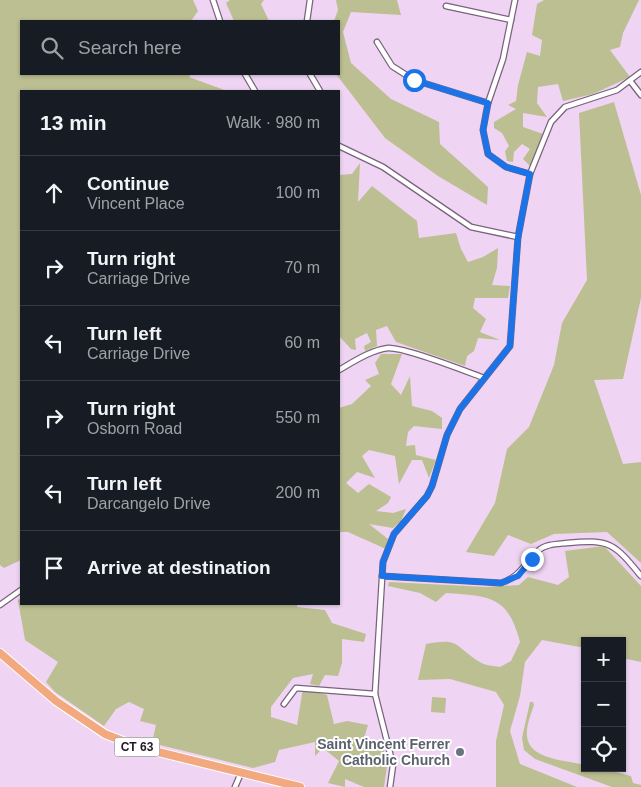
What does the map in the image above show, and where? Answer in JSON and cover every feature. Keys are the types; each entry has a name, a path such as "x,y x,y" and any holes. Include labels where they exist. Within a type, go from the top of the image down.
{"main road":[{"name":"CT 63","path":"0,652 56,701 106,734 138,747 300,787"}],"street":[{"path":"213,0 220,20"},
{"path":"307,20 310,0"},
{"path":"515,0 503,58 488,103 483,130 488,154 506,167 530,174"},
{"path":"446,6 511,20"},
{"path":"377,42 392,66 414,80 488,103"},
{"path":"390,787 393,765 375,694 383,562 394,534 427,496 432,486 447,435 460,409 510,346 518,237 530,174 551,122 557,113 565,107 617,90 631,82 641,72"},
{"path":"246,75 254,90"},
{"path":"311,75 319,90"},
{"path":"631,82 641,95"},
{"path":"340,146 383,167 471,227 518,237"},
{"path":"340,369 361,357 388,348 407,352 484,378"},
{"path":"382,576 501,583 518,576 542,548 554,544 594,540 611,545 641,576"},
{"path":"0,605 20,591"},
{"path":"284,704 296,688 375,694"},
{"path":"235,787 242,773"}],"green space":[{"path":"0,0 193,0 198,11 192,20 20,20 20,75 190,75 189,77 224,90 20,90 20,560 4,568 0,565"},
{"path":"230,0 264,0 261,4 269,20 234,20 226,3"},
{"path":"336,0 397,0 401,15 351,12 343,32 351,63 391,99 439,122 440,144 488,187 487,205 438,176 385,138 337,75 340,75 340,20 334,20 338,10"},
{"path":"544,0 639,0 623,33 620,47 610,50 630,77 593,94 563,101 558,84 538,87 537,103 547,117 523,113 523,127 543,134 530,166 523,159 530,149 522,144 514,152 513,162 507,161 505,151 509,146 502,133 494,128 494,122 516,109 508,105 516,101 518,85 527,52 540,56 542,40 532,35 537,4"},
{"path":"614,102 641,195 641,298 623,379 594,380 623,464 641,462 641,563 607,532 554,534 531,544 508,535 494,556 466,552 495,503 507,449 529,427 554,365 562,323 587,280 579,113"},
{"path":"360,163 358,202 372,186 417,221 419,238 456,233 468,262 483,257 498,248 497,268 492,285 510,286 508,298 475,298 473,308 486,319 480,332 500,340 478,338 474,351 467,356 465,366 396,342 387,326 376,330 377,346 365,351 364,346 371,342 367,333 355,339 356,350 351,349 340,337 340,175 352,174"},
{"path":"381,354 402,354 391,384 401,395 410,376 412,406 432,411 442,418 442,429 414,426 408,432 406,446 415,445 416,455 436,460 429,478 422,460 412,460 399,484 395,456 369,450 362,456 375,478 357,472 346,483 358,493 369,484 391,497 388,503 376,511 393,513 406,509 401,521 393,528 369,524 388,539 386,549 348,532 340,532 340,408 352,404 371,386 365,380 379,374 375,363"},
{"path":"604,546 641,586 641,662 626,659 626,637 581,637 581,647 542,640 525,662 520,696 510,731 520,764 577,787 496,787 496,741 504,705 496,692 450,679 418,680 426,644 445,642 455,644 480,662 488,665 500,667 511,661 520,642 510,615 495,601 486,598 446,593 436,602 420,593 388,586 389,582 486,587 519,585 528,577 558,585 569,577 565,551"},
{"path":"20,599 20,605 297,605 297,607 325,610 332,623 366,634 364,642 342,639 342,663 338,676 325,675 319,686 310,684 313,674 293,678 271,707 271,717 297,725 303,688 327,695 334,724 347,721 368,725 364,738 382,742 387,766 384,787 364,787 345,779 345,787 328,783 339,761 323,748 315,756 315,742 279,750 275,762 253,768 152,743 156,725 140,721 144,709 129,702 116,709 104,726 55,692 46,682 58,662 25,640 18,600"},
{"path":"432,697 446,698 445,713 431,712"},
{"path":"530,702 533,702 534,705 528,724 527,736 529,744 534,750 550,758 581,764 581,772 616,772 631,776 633,783 641,785 641,787 612,787 535,759 524,750 522,738"}],"place":[{"name":"Saint Vincent Ferrer Catholic Church","path":"460,752"}],"route":[{"path":"414,80 488,103 483,130 488,154 506,167 530,174 518,237 510,346 460,409 447,435 432,486 427,496 394,534 383,562 382,576 501,583 518,576 532,559"}]}
